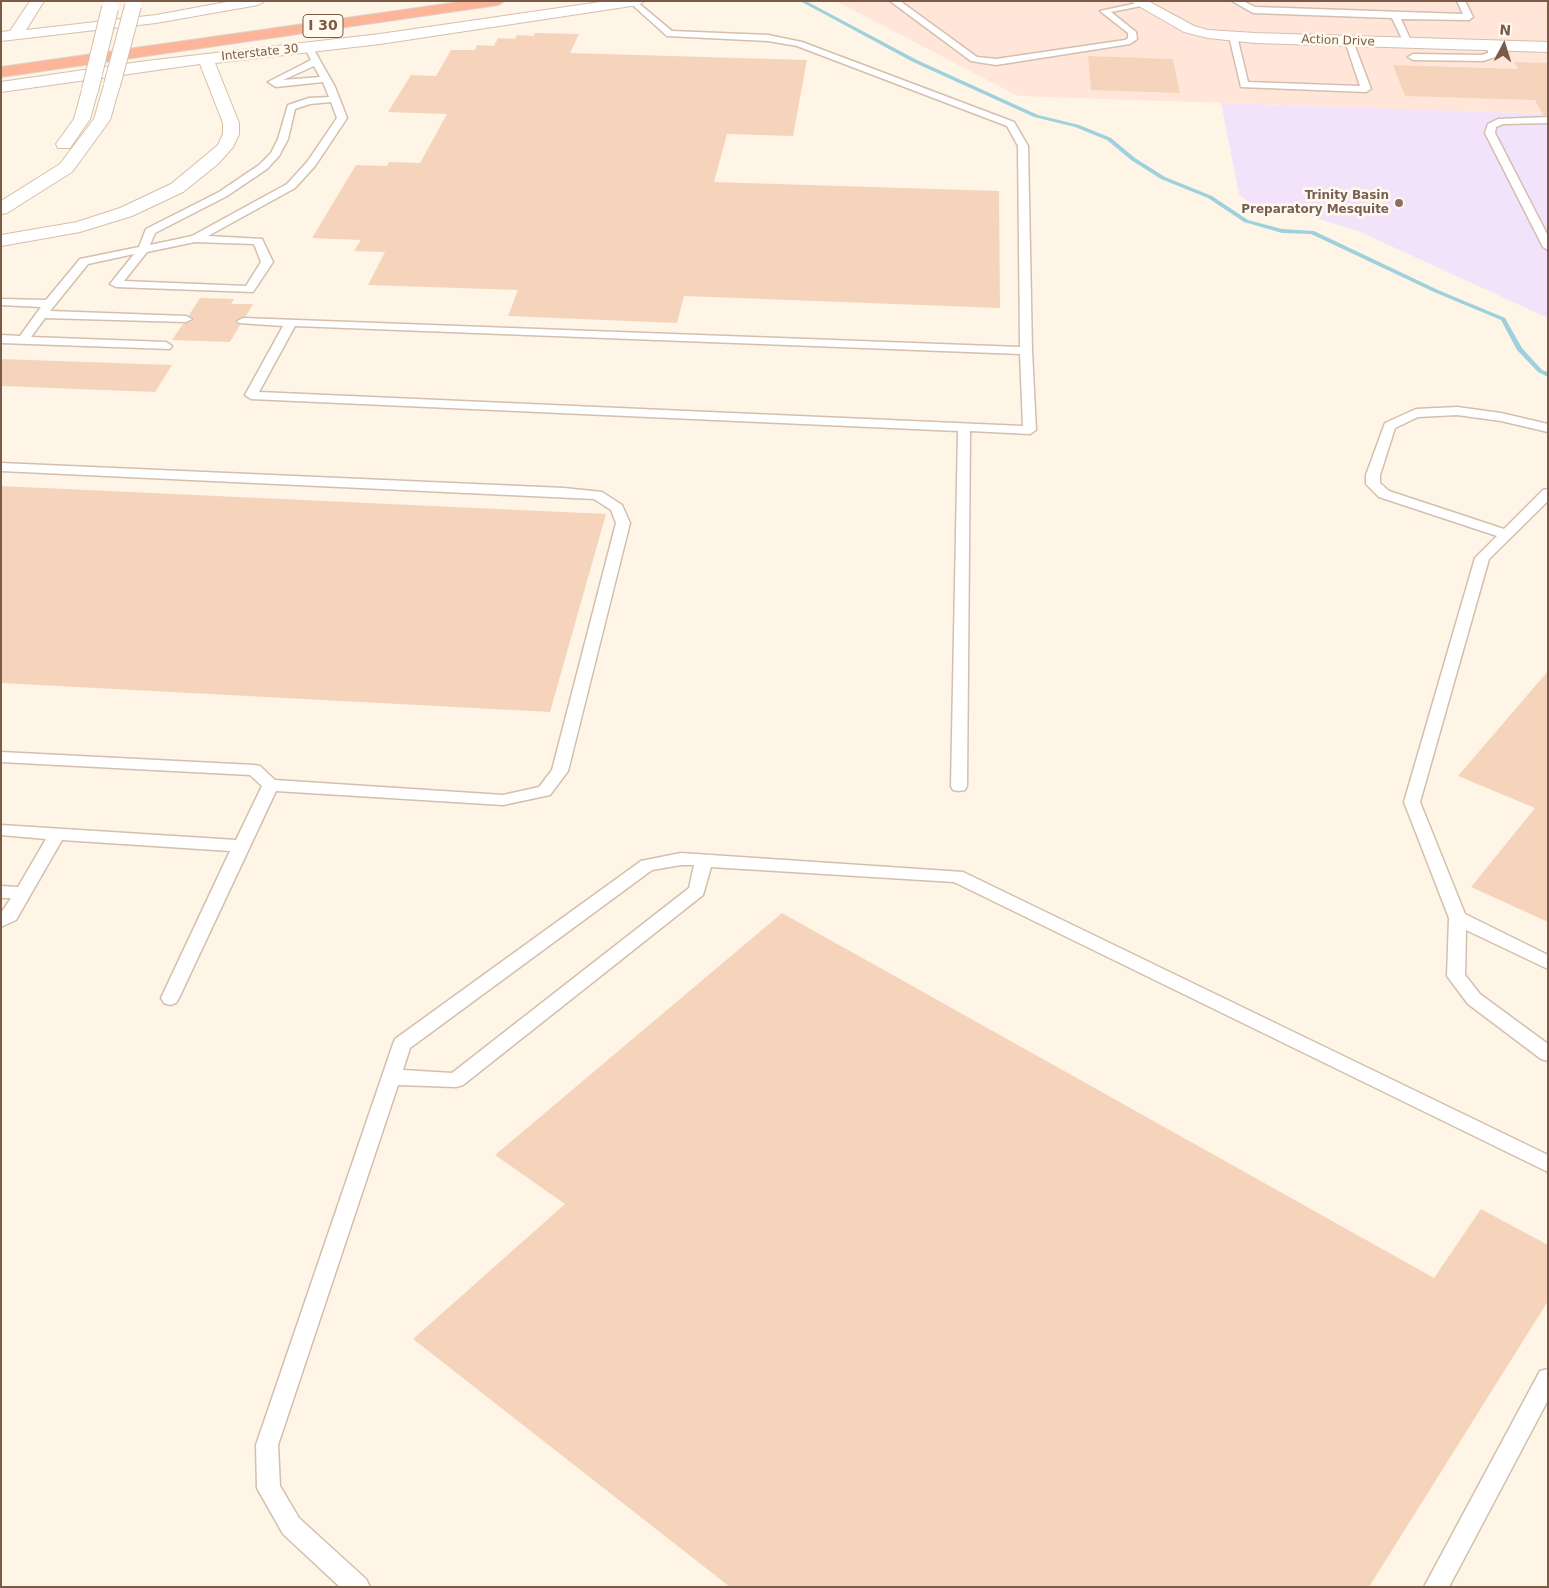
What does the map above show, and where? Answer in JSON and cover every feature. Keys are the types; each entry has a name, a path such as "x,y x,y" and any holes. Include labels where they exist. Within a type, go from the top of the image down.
{"highway":[{"name":"I 30","path":"1,72 498,1"},
{"path":"85,44 142,36"}],"main road":[{"path":"8,36 37,1"},
{"path":"8,36 156,18 229,4 258,1"},
{"name":"Interstate 30","path":"1,87 206,59 312,55 635,2"},
{"name":"Action Drive","path":"1140,3 1189,29 1208,34 1348,41 1410,50 1492,46 1548,47"},
{"path":"1,209 9,195 36,174 62,148 82,119 111,4"},
{"path":"9,195 66,168 102,120 133,4"},
{"path":"1,241 68,230 126,212 176,188 212,160 225,146 231,134 229,113 218,86 210,75 206,59"},
{"path":"9,195 16,217 28,224 66,226 98,222"}],"lane":[{"path":"894,1 974,59 996,62 1127,42 1133,39 1132,32 1104,11 1140,3"},
{"path":"1236,1 1254,10 1469,17 1461,1"},
{"path":"292,323 251,395 1030,430 1026,352 1023,146 1011,124 799,44 768,38 670,34 635,2"},
{"path":"1395,16 1410,50"},
{"path":"1232,36 1244,85 1366,89 1348,41"},
{"path":"23,340 84,261 143,250 195,239 258,242 267,262 249,290 116,284 143,250 144,242 150,230 223,194 263,167 280,146 288,125 286,100 273,82 312,55 327,83 342,118 311,164 291,186 195,239"},
{"path":"276,84 327,83"},
{"path":"286,100 309,101 334,98"},
{"path":"1548,120 1501,121 1491,126 1490,134 1548,247"},
{"path":"1,302 46,309 186,319"},
{"path":"242,321 1026,352"},
{"path":"1,339 166,346"},
{"path":"1506,534 1384,494 1373,484 1373,475 1388,426 1416,414 1457,411 1501,417 1548,428"},
{"path":"959,786 964,427"},
{"path":"1,467 564,492 597,495 617,508 623,523 560,771 544,791 503,800 271,785 254,770 1,757"},
{"path":"1548,493 1482,558 1412,802 1458,918 1456,976 1474,999 1548,1054"},
{"path":"170,998 271,785"},
{"path":"1,830 241,846"},
{"path":"1,921 10,916 57,834"},
{"path":"358,1587 291,1526 268,1488 267,1445 402,1044 647,865 681,859 957,876 1548,1164"},
{"path":"390,1077 456,1080 697,891 704,861"},
{"path":"1,892 23,893"},
{"path":"1458,918 1548,962"},
{"path":"1436,1587 1548,1378"}],"shaded area":[{"path":"836,1 1548,1 1548,114 1018,96"},
{"name":"Trinity Basin Preparatory Mesquite","path":"1221,103 1548,114 1548,318 1358,231 1309,216 1261,213 1239,194"}],"building":[{"path":"535,33 579,34 570,53 807,60 793,136 727,134 714,182 999,191 1000,308 684,296 677,323 508,316 518,290 368,285 385,252 354,251 361,240 312,238 356,165 387,166 389,162 420,163 447,114 388,112 411,75 436,76 451,50 475,50 477,45 494,46 498,38 515,39 517,35 533,36"},
{"path":"1088,56 1173,59 1180,93 1091,90"},
{"path":"1514,62 1548,63 1548,115 1543,115 1535,100 1405,96 1393,65 1518,69"},
{"path":"200,298 234,299 231,304 253,304 246,316 235,321 240,325 230,342 172,340 183,324 194,320 189,315"},
{"path":"1,359 172,365 155,392 1,386"},
{"path":"1,486 606,514 550,712 1,683"},
{"path":"1548,671 1548,922 1471,887 1535,808 1458,776"},
{"path":"782,913 1434,1278 1481,1209 1548,1245 1548,1301 1369,1587 730,1587 413,1339 565,1204 495,1155"}],"waterway":[{"path":"802,1 915,61 1036,116 1077,126 1109,139 1133,159 1163,178 1210,197 1246,221 1282,231 1312,232 1436,291 1503,319 1519,349 1540,371 1548,375"}],"place":[{"name":"Trinity Basin Preparatory Mesquite","path":"1399,203"}]}
